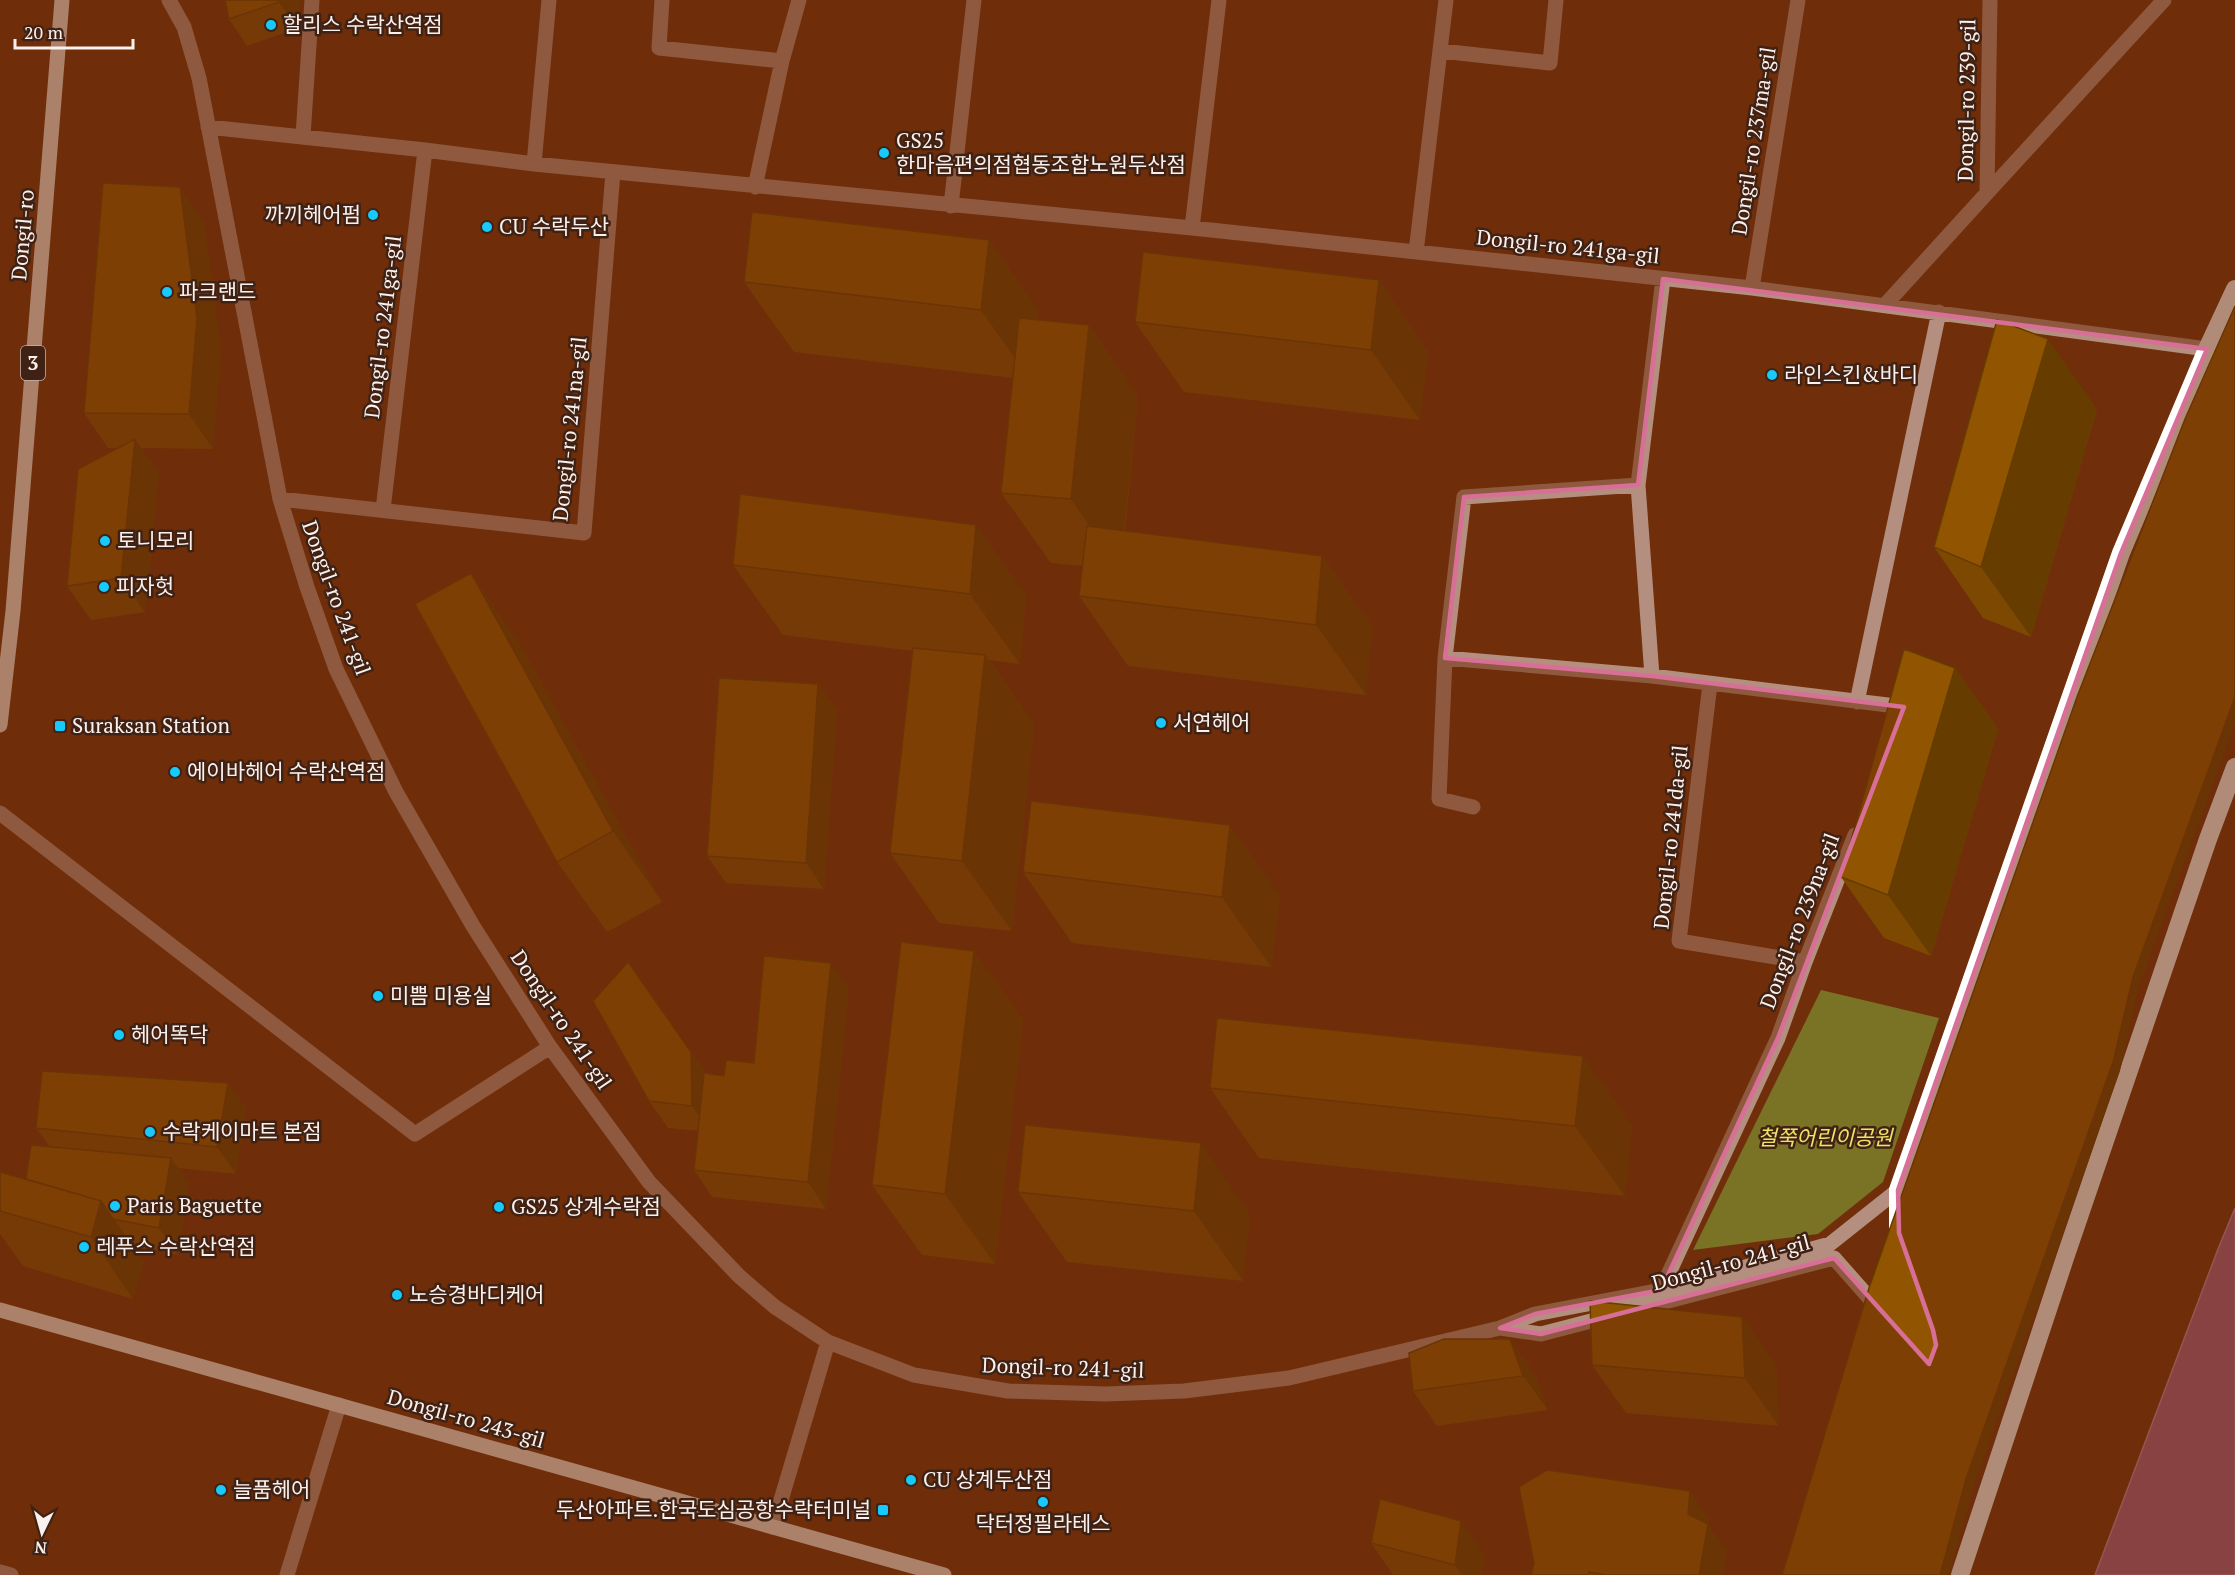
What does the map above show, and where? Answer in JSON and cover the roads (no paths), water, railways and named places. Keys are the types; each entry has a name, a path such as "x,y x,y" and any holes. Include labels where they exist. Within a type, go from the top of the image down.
{"highway":[{"path":"1902,1244 1899,1233 1898,1190 2121,553 2207,349 2235,289"},
{"path":"1960,1575 2061,1269 2235,767"}],"main road":[{"name":"Dongil-ro","path":"0,725 14,599 62,0"},
{"name":"Dongil-ro 243-gil","path":"0,1310 773,1527 922,1572 944,1575"}],"street":[{"name":"Dongil-ro 241-gil","path":"169,0 184,27 199,78 280,499 307,587 336,669 396,792 473,926 550,1047 650,1182 738,1276 775,1307 828,1342 914,1375 1008,1391 1106,1394 1184,1391 1288,1378 1500,1328 1535,1314 1661,1290 1830,1244 1898,1190"},
{"path":"303,136 312,0"},
{"path":"534,164 549,0"},
{"path":"662,0 659,48 782,61"},
{"path":"755,187 782,61 799,0"},
{"path":"951,206 974,0"},
{"path":"1192,228 1219,0"},
{"path":"1416,252 1446,0"},
{"path":"1441,51 1550,63 1556,0"},
{"name":"Dongil-ro 237ma-gil","path":"1752,288 1798,0"},
{"name":"Dongil-ro 239-gil","path":"1885,305 1987,193 1990,0"},
{"path":"1987,193 2164,0"},
{"name":"Dongil-ro 241ga-gil","path":"208,127 534,164 1192,228 1752,288 2207,349"},
{"name":"Dongil-ro 241ga-gil","path":"383,510 425,150"},
{"name":"Dongil-ro 241na-gil","path":"280,499 584,533 613,172"},
{"path":"1652,676 1638,485 1663,279"},
{"path":"1857,702 1939,312"},
{"path":"1473,807 1439,799 1445,658 1464,497 1638,485"},
{"path":"1445,658 1652,676 1904,707 1895,729"},
{"name":"Dongil-ro 241da-gil","path":"1710,684 1679,941 1805,963"},
{"path":"0,813 416,1134 550,1047"},
{"name":"Dongil-ro 239na-gil","path":"1661,1290 1778,1038 1861,818"},
{"name":"Dongil-ro 241-gil","path":"1500,1328 1541,1334 1834,1258 1889,1320"},
{"path":"773,1527 828,1342"},
{"path":"287,1575 339,1405"},
{"path":"0,1572 11,1575"}],"place":[{"name":"할리스 수락산역점","path":"271,25"},
{"name":"GS25 한마음편의점협동조합노원두산점","path":"884,153"},
{"name":"까끼헤어펌","path":"373,215"},
{"name":"CU 수락두산","path":"487,227"},
{"name":"파크랜드","path":"167,292"},
{"name":"라인스킨&바디","path":"1772,375"},
{"name":"토니모리","path":"105,541"},
{"name":"피자헛","path":"104,587"},
{"name":"서연헤어","path":"1161,723"},
{"name":"Suraksan Station","path":"60,726"},
{"name":"에이바헤어 수락산역점","path":"175,772"},
{"name":"미쁨 미용실","path":"378,996"},
{"name":"헤어똑닥","path":"119,1035"},
{"name":"수락케이마트 본점","path":"150,1132"},
{"name":"Paris Baguette","path":"115,1206"},
{"name":"GS25 상계수락점","path":"499,1207"},
{"name":"레푸스 수락산역점","path":"84,1247"},
{"name":"노승경바디케어","path":"397,1295"},
{"name":"CU 상계두산점","path":"911,1480"},
{"name":"늘품헤어","path":"221,1490"},
{"name":"닥터정필라테스","path":"1043,1502"},
{"name":"두산아파트.한국도심공항수락터미널","path":"883,1510"}],"park label":[{"name":"철쭉어린이공원","path":"1825,1138"}]}
